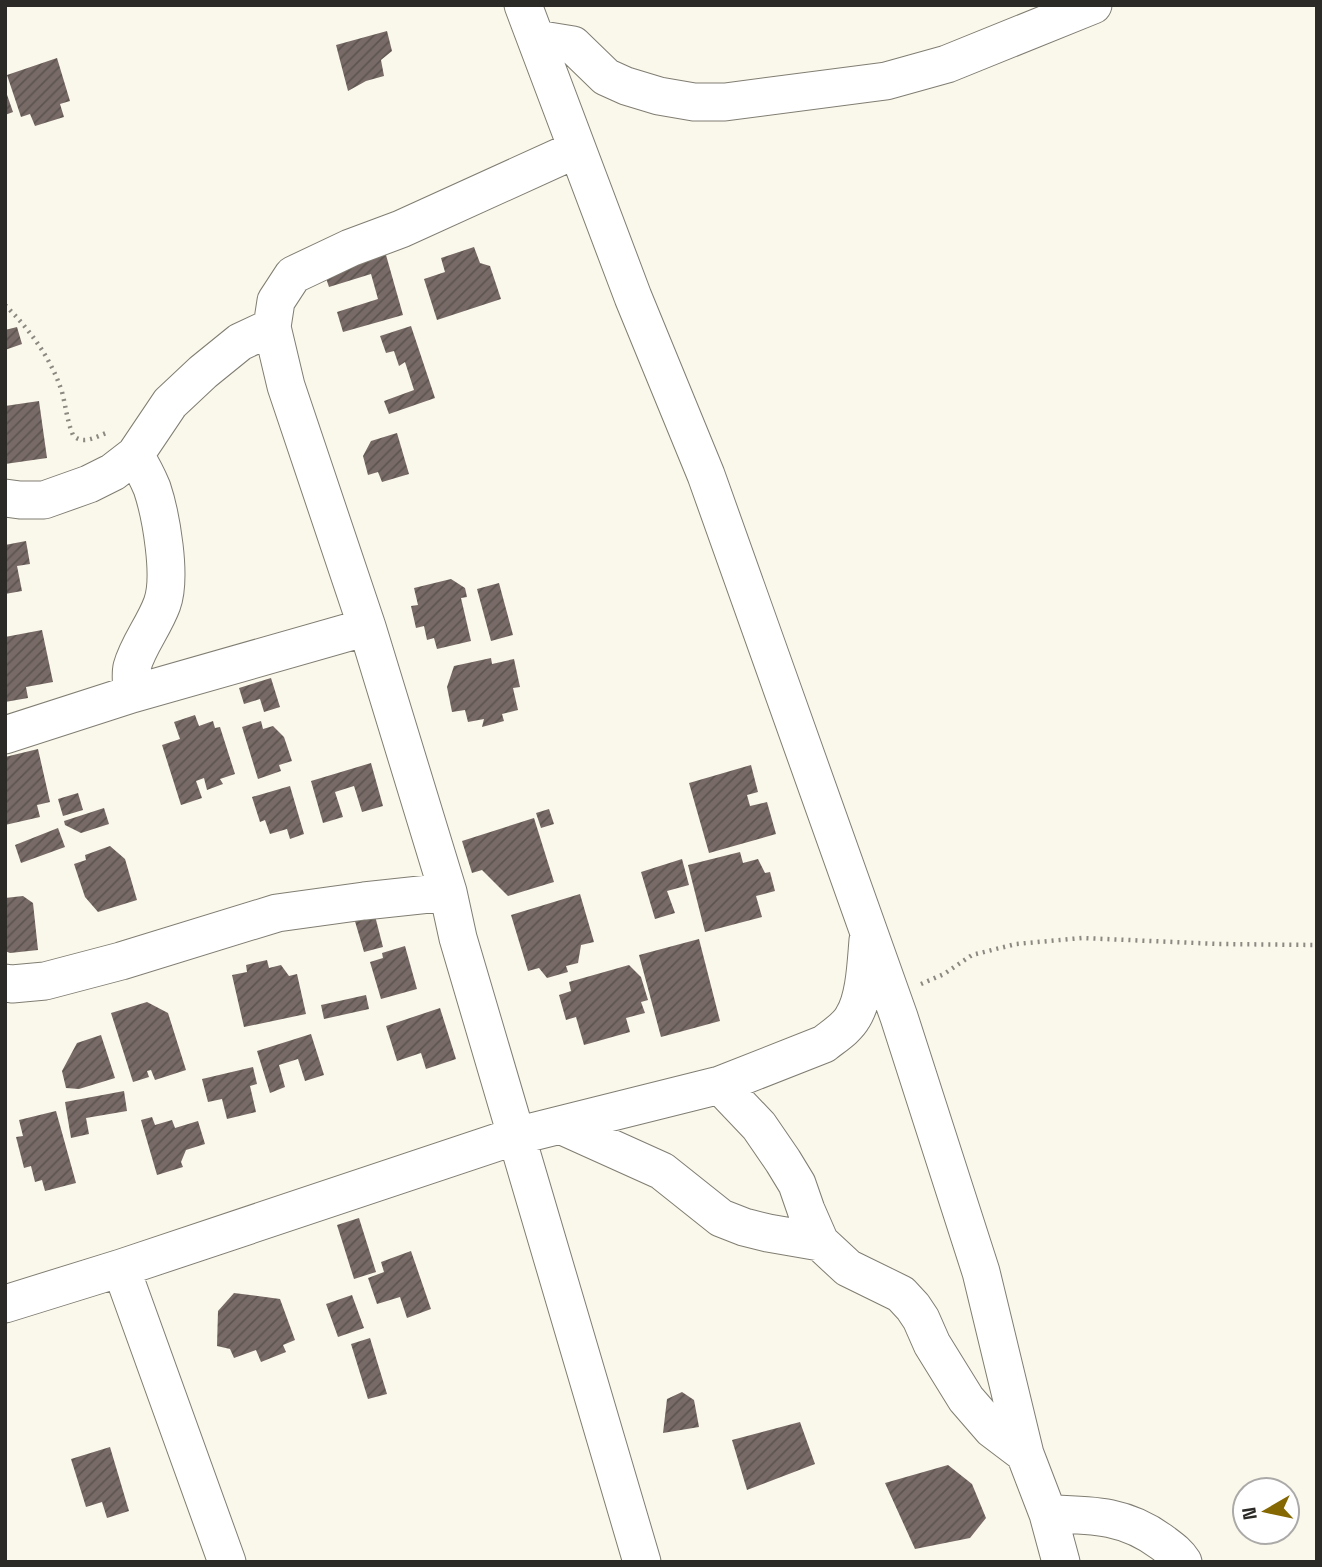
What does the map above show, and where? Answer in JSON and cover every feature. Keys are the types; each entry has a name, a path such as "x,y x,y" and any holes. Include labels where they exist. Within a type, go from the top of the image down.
{"street":[{"path":"523,5 633,297 710,487 892,998 981,1272 1026,1454 1048,1514 1061,1562"},
{"path":"536,39 573,46 606,77 626,86 659,96 694,102 725,102 886,81 947,64 1093,5"},
{"path":"577,149 293,275 276,301 272,327 286,386 367,627 448,892 458,938 642,1562"},
{"path":"5,498 44,499 89,484 113,472 127,441 240,342 272,327"},
{"path":"127,441 152,489 163,536 166,577 164,600 132,669 132,694"},
{"path":"5,735 132,694 367,627"},
{"path":"5,984 45,981 121,961 277,913 448,892"},
{"path":"5,1304 516,1136 720,1085 824,1044 854,1017 865,980 869,933"},
{"path":"720,1085 759,1126 783,1161 797,1184 820,1242 848,1268 901,1294 913,1307 966,1399 992,1429 1026,1454"},
{"path":"560,1125 662,1171 721,1218 768,1233 820,1242"},
{"path":"121,1268 227,1562"},
{"path":"1048,1514 1087,1514 1121,1520 1147,1531 1178,1554 1183,1562"}],"path":[{"path":"5,305 27,327 41,347 61,390 70,428 77,439 127,441"},
{"path":"892,998 944,974 972,955 1016,944 1082,938 1219,944 1317,944"}],"building":[{"path":"387,31 392,51 381,60 384,76 366,81 348,91 336,45"},
{"path":"57,58 70,101 60,104 64,117 35,126 30,114 21,117 7,75"},
{"path":"5,89 13,112 5,115"},
{"path":"474,247 480,263 490,266 501,299 437,320 424,279 445,272 441,258"},
{"path":"386,255 403,315 343,332 337,312 378,299 371,274 329,287 324,272"},
{"path":"411,326 435,398 389,414 384,401 414,390 405,362 399,366 394,351 386,353 380,336"},
{"path":"17,327 22,344 5,350 5,330"},
{"path":"39,401 47,458 5,464 5,406"},
{"path":"397,433 409,474 382,482 378,472 368,475 363,456 371,441"},
{"path":"26,541 30,564 17,566 22,591 5,594 5,545"},
{"path":"451,579 465,588 467,597 461,598 471,641 437,649 434,638 427,640 424,626 416,628 411,606 418,605 414,588"},
{"path":"499,583 513,635 491,641 477,589"},
{"path":"42,630 53,682 26,687 28,698 5,702 5,637"},
{"path":"491,658 492,664 514,659 520,687 513,688 518,710 502,714 504,721 482,727 484,719 468,722 465,710 452,712 447,687 454,666"},
{"path":"271,678 280,707 264,712 260,699 244,704 239,688"},
{"path":"195,715 199,726 213,721 215,728 220,727 235,774 220,779 223,784 207,790 204,778 196,781 202,798 181,805 162,745 180,739 174,722"},
{"path":"261,721 263,729 273,726 284,737 292,761 279,765 281,771 258,779 242,727"},
{"path":"38,749 50,802 37,805 40,817 5,825 5,757"},
{"path":"371,763 383,806 362,812 354,786 335,792 343,817 323,823 311,781"},
{"path":"751,765 758,792 747,795 750,806 767,802 776,834 709,853 689,783"},
{"path":"290,786 304,834 290,839 287,829 270,834 265,820 260,822 252,797"},
{"path":"78,793 83,810 63,816 58,799"},
{"path":"104,808 109,824 81,833 65,825 64,821"},
{"path":"549,809 554,824 541,828 536,813"},
{"path":"534,818 554,882 508,896 482,870 472,873 462,841"},
{"path":"58,828 65,847 21,863 15,845"},
{"path":"110,846 125,859 137,900 98,912 85,897 74,864 86,860 85,855"},
{"path":"740,852 743,863 758,859 765,873 770,872 775,891 756,896 762,917 705,932 688,865"},
{"path":"682,859 689,885 667,891 675,913 655,919 641,872"},
{"path":"580,894 594,942 581,945 578,963 566,966 568,972 547,978 539,968 528,971 511,915"},
{"path":"23,896 33,903 38,950 10,953 5,951 5,898"},
{"path":"374,912 383,947 364,952 354,918"},
{"path":"699,939 720,1021 661,1037 639,955"},
{"path":"405,946 417,989 381,999 370,962 383,958 382,953"},
{"path":"267,960 269,968 281,965 289,976 297,974 306,1014 244,1027 232,975 247,972 246,965"},
{"path":"629,965 641,977 648,1000 641,1002 645,1013 626,1018 630,1032 584,1045 576,1017 566,1020 559,995 571,991 569,982"},
{"path":"366,995 369,1009 324,1019 321,1005"},
{"path":"147,1002 168,1013 186,1070 155,1080 151,1070 147,1071 149,1077 133,1082 111,1013"},
{"path":"440,1008 456,1059 426,1069 421,1053 397,1061 386,1026"},
{"path":"311,1034 324,1075 305,1081 298,1059 279,1065 285,1087 270,1093 257,1051"},
{"path":"101,1035 115,1078 79,1089 66,1088 62,1071 77,1043"},
{"path":"253,1067 257,1084 250,1086 256,1112 227,1119 222,1099 208,1102 202,1079"},
{"path":"124,1091 127,1111 86,1118 89,1134 71,1138 65,1102"},
{"path":"56,1111 76,1183 45,1191 42,1180 35,1182 31,1166 24,1168 16,1137 23,1136 19,1120"},
{"path":"152,1117 155,1125 172,1120 175,1128 198,1121 205,1144 186,1150 181,1162 183,1167 157,1175 141,1120"},
{"path":"359,1218 376,1272 354,1279 337,1225"},
{"path":"411,1251 431,1309 407,1318 400,1297 377,1304 368,1278 384,1272 381,1262"},
{"path":"234,1293 280,1299 295,1340 283,1345 286,1352 261,1362 256,1350 234,1358 230,1349 217,1346 218,1311"},
{"path":"352,1295 364,1328 338,1337 326,1304"},
{"path":"370,1338 387,1394 368,1399 351,1344"},
{"path":"682,1392 694,1400 699,1427 663,1433 667,1399"},
{"path":"800,1422 815,1464 747,1490 732,1440"},
{"path":"110,1447 129,1511 107,1518 102,1502 86,1507 71,1459"},
{"path":"948,1465 972,1484 986,1518 970,1538 915,1549 885,1483"}]}
